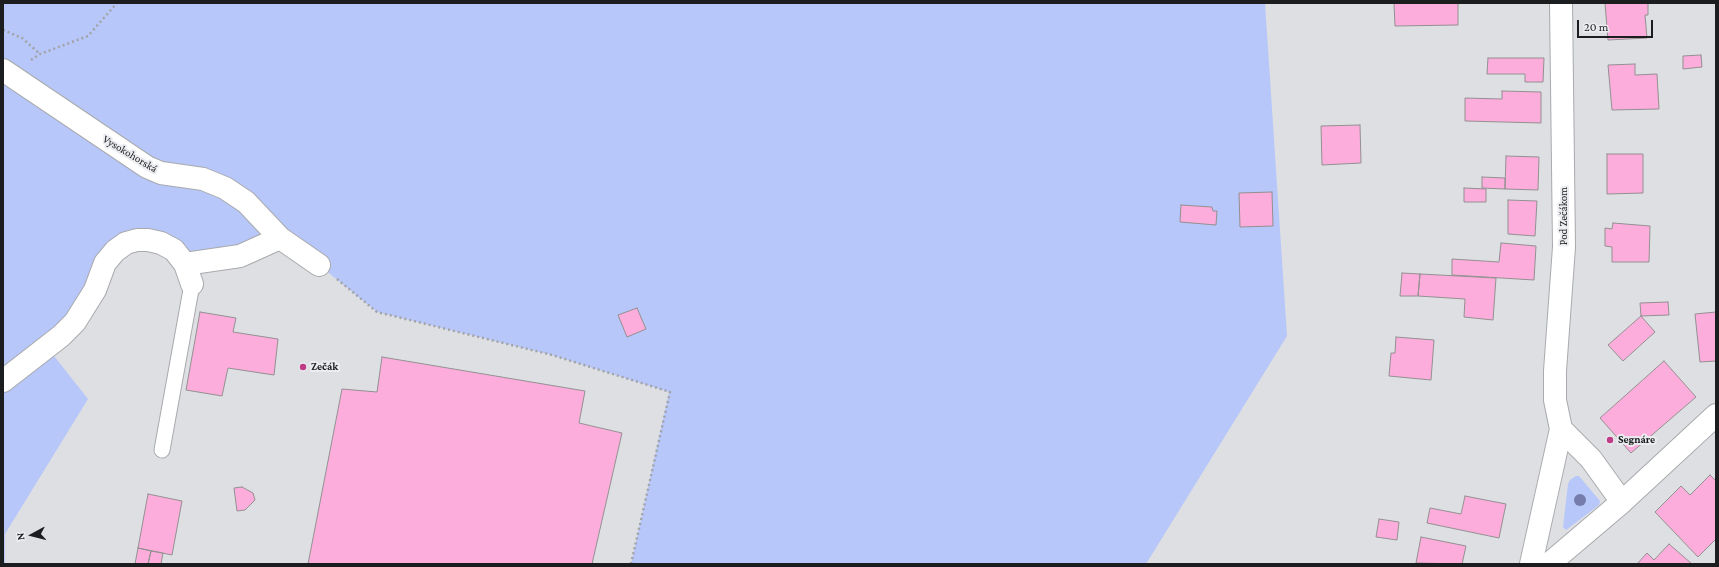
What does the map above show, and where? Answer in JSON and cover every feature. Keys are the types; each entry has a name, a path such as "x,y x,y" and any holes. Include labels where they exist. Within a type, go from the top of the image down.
{"street":[{"name":"Pod Zečákom","path":"1531,564 1561,429 1555,400 1555,370 1564,247 1561,3"},
{"name":"Vysokohorská","path":"8,73 147,167 161,172 203,178 225,188 246,202 280,238 319,265"},
{"path":"185,264 240,256 280,238"},
{"path":"3,382 61,336 75,322 95,290 105,263 115,251 126,243 148,240 162,242 174,250 185,264 192,284"},
{"path":"1549,564 1622,502 1716,415"},
{"path":"1561,429 1591,459 1622,502"}],"lane":[{"path":"162,450 192,284"}],"path":[{"path":"8,73 40,54 88,36 117,3"},
{"path":"3,30 22,38 40,54"},
{"path":"319,265 377,312 552,355 670,392 631,564"}],"shaded area":[{"path":"3,3 1265,3 1287,336 1146,564 631,564 669,392 552,355 377,312 319,265 280,238 185,264 137,240 47,347 88,399 5,534 5,564 3,564"},
{"path":"1576,476 1579,476 1600,501 1599,505 1566,530 1563,527 1568,484 1570,480"}],"building":[{"path":"1394,3 1458,3 1458,25 1395,26"},
{"path":"1605,3 1648,3 1648,15 1645,15 1647,38 1608,40"},
{"path":"1701,55 1702,67 1683,69 1683,56"},
{"path":"1488,58 1544,58 1543,82 1525,82 1525,74 1487,74"},
{"path":"1635,64 1635,75 1657,74 1659,109 1612,110 1608,65"},
{"path":"1502,91 1541,92 1541,123 1465,121 1465,98 1502,99"},
{"path":"1360,125 1361,163 1322,165 1321,126"},
{"path":"1607,154 1643,154 1643,193 1607,194"},
{"path":"1506,156 1539,157 1538,190 1505,189"},
{"path":"1482,177 1505,178 1505,189 1482,188"},
{"path":"1464,188 1486,189 1486,202 1464,202"},
{"path":"1272,192 1273,226 1240,227 1239,193"},
{"path":"1508,200 1537,201 1535,236 1508,234"},
{"path":"1181,205 1212,207 1213,211 1217,211 1216,225 1180,222"},
{"path":"1613,223 1650,226 1649,262 1612,262 1612,247 1605,246 1605,228 1612,229"},
{"path":"1501,243 1536,246 1534,280 1452,275 1452,259 1499,262"},
{"path":"1402,273 1420,274 1418,296 1400,296"},
{"path":"1420,274 1496,278 1493,320 1464,317 1465,299 1418,296"},
{"path":"1668,302 1669,315 1641,316 1640,303"},
{"path":"637,308 646,329 627,337 618,315"},
{"path":"200,312 236,318 233,332 278,339 274,375 228,368 222,396 186,390"},
{"path":"1716,312 1716,361 1700,362 1695,314"},
{"path":"1641,316 1655,332 1623,361 1608,345"},
{"path":"1396,337 1434,340 1431,380 1389,376 1391,353 1395,353"},
{"path":"382,357 585,391 579,423 622,433 592,564 308,564 342,389 377,392"},
{"path":"1664,361 1696,397 1631,453 1600,418"},
{"path":"1710,475 1716,481 1716,539 1698,557 1655,512 1681,486 1690,495"},
{"path":"242,487 253,493 255,500 245,510 237,511 234,488"},
{"path":"148,494 182,501 172,555 138,548"},
{"path":"1465,496 1506,504 1499,538 1427,523 1430,508 1461,514"},
{"path":"1379,519 1399,522 1397,540 1376,537"},
{"path":"1421,537 1466,546 1462,564 1416,563"},
{"path":"1669,544 1692,564 1637,564 1647,553 1654,560"},
{"path":"138,548 151,551 148,564 135,564"},
{"path":"151,551 163,553 161,564 148,564"}],"place":[{"name":"Zečák","path":"303,367"},
{"name":"Segnáre","path":"1610,440"}]}
